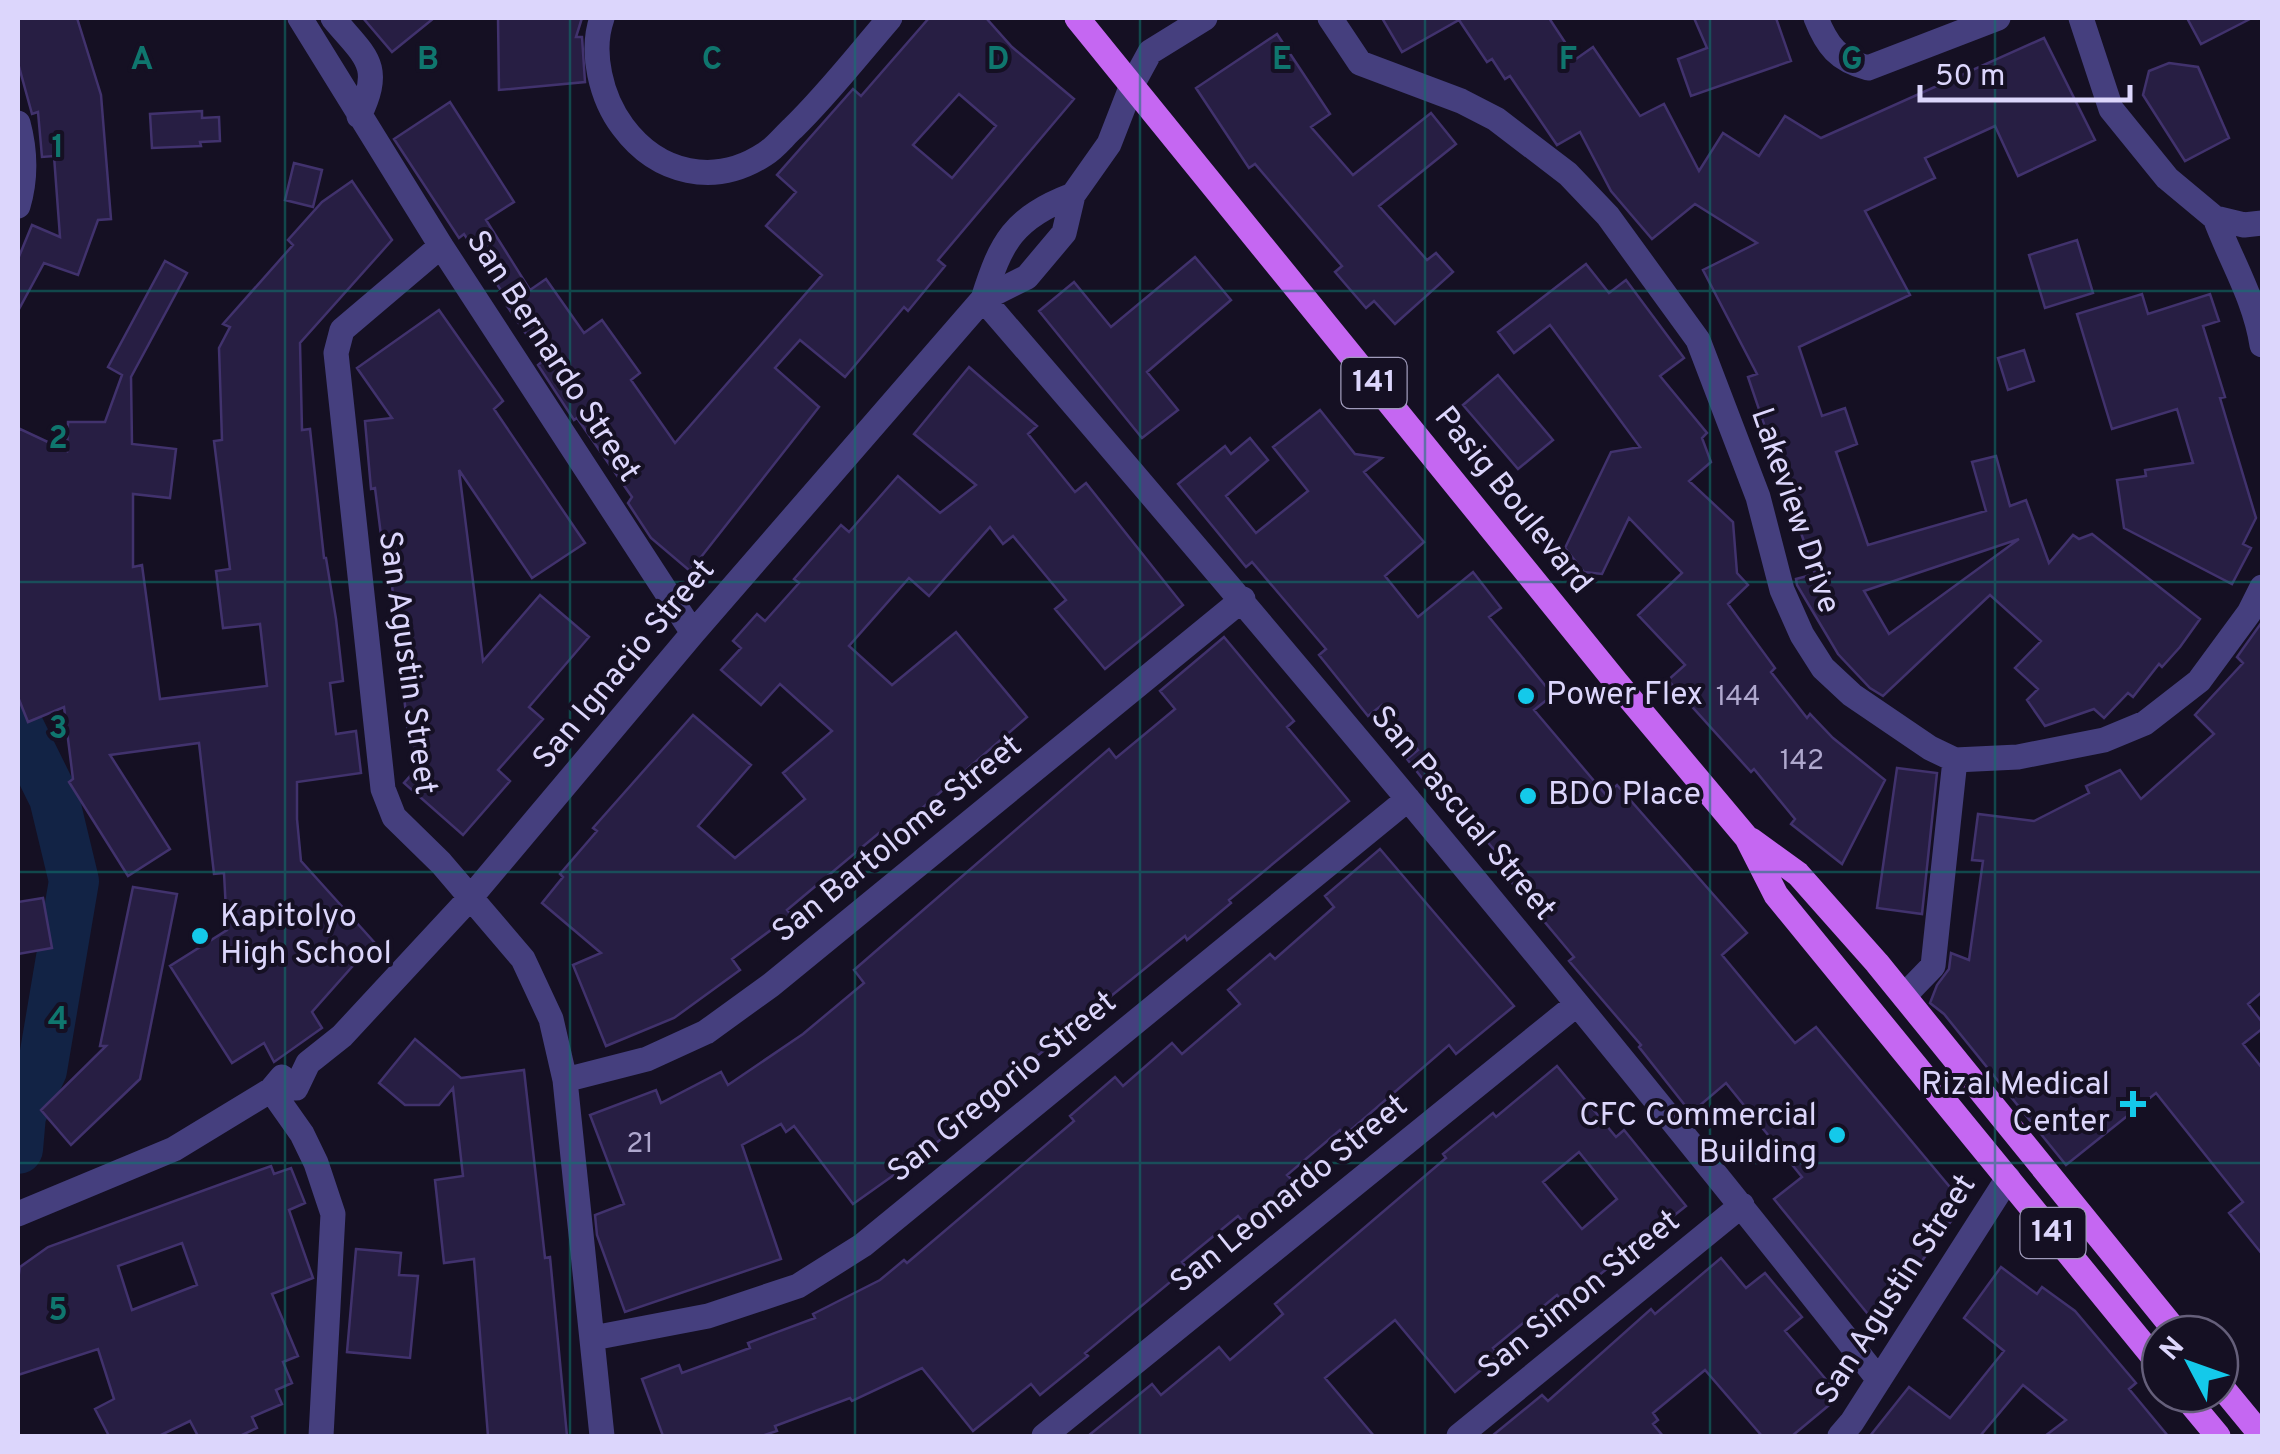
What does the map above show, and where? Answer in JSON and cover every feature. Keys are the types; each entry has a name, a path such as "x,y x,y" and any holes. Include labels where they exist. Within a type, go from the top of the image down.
{"main road":[{"name":"Pasig Boulevard","path":"1077,18 1747,838 1776,895 2140,1340"},
{"name":"Pasig Boulevard","path":"1747,838 1798,874 1904,996 2162,1314"},
{"path":"2240,1409 2262,1436"},
{"path":"2200,1414 2218,1436"}],"street":[{"name":"San Bernardo Street","path":"300,18 441,246 693,633"},
{"path":"332,18 371,68 371,91 359,116"},
{"path":"602,18 597,32 604,94 622,126 644,151 670,168 720,174 766,154 808,114 890,18"},
{"name":"San Ignacio Street","path":"18,1214 174,1149 273,1088 296,1088 307,1064 342,1036 471,897 693,633 983,299 1027,277 1064,233 1072,195 1110,144 1132,85 1150,52 1205,18"},
{"name":"Lakeview Drive","path":"1330,18 1360,63 1496,119 1568,174 1608,216 1698,340 1758,498 1782,590 1802,634 1824,668 1852,696 1955,760"},
{"path":"1816,18 1830,48 1848,62 1868,68 1998,18"},
{"path":"2080,18 2112,110 2167,178 2215,218 2244,225 2262,223"},
{"path":"18,123 24,173 18,206"},
{"name":"San Ignacio Street","path":"983,299 998,251 1026,219 1072,195"},
{"path":"2215,218 2230,257 2248,288 2262,331"},
{"name":"San Agustin Street","path":"441,246 342,330 336,353 383,789 394,817 523,958 551,1019 565,1080 602,1436"},
{"name":"San Pascual Street","path":"983,299 1243,599 1742,1205 1880,1380"},
{"path":"1904,996 1933,966 1955,760 2018,757 2104,740 2145,723 2200,681 2249,613 2262,587"},
{"name":"San Bartolome Street","path":"565,1080 647,1058 719,1023 771,986 1243,599"},
{"name":"San Gregorio Street","path":"594,1338 708,1316 798,1286 863,1245 1408,799"},
{"name":"San Leonardo Street","path":"1044,1436 1577,1004"},
{"path":"273,1088 316,1163 333,1214 320,1436"},
{"name":"San Agustin Street","path":"1840,1436 2008,1178"},
{"name":"San Simon Street","path":"1459,1436 1742,1205"}],"building":[{"path":"18,18 77,18 101,95 111,219 98,220 78,275 44,263 18,311 18,259 32,225 60,237 54,156 42,157 38,112 32,114 18,63"},
{"path":"363,18 434,18 392,52"},
{"path":"498,18 582,18 576,37 582,37 585,82 499,90"},
{"path":"929,18 986,18 1012,47 1074,99 938,260 945,266 908,311 904,307 845,377 800,340 775,368 819,407 690,571 651,538 628,503 632,497 538,365 544,360 507,306 510,304 464,234 459,238 394,139 450,102 514,202 486,220 530,290 546,279 584,333 602,320 640,373 631,380 675,443 822,275 766,226 796,192 777,175 853,89 861,96","holes":["959,94 996,126 952,178 913,145"]},
{"path":"1382,18 1549,18 1576,59 1593,47 1640,116 1664,104 1699,171 1723,133 1759,156 1785,116 1821,138 2044,38 2095,140 2018,176 1995,126 1925,158 1935,178 1865,211 1910,295 1799,347 1822,416 1845,408 1857,444 1836,452 1868,545 1986,511 1972,462 1996,456 2010,506 2026,500 2049,563 2073,535 2079,539 2092,534 2200,619 2180,647 2162,667 2159,664 2133,697 2128,693 2104,718 2094,709 2045,726 2027,700 2038,689 2015,668 2041,641 1990,595 1883,696 1870,688 1838,654 1797,585 1796,579 1815,574 1748,377 1757,374 1703,270 1757,243 1695,204 1652,239 1611,191 1580,132 1557,145 1510,76 1505,79 1492,59 1487,62 1459,20 1402,52","holes":["2019,539 1889,634 1864,591"]},
{"path":"1694,18 1776,18 1791,61 1691,96 1678,59 1707,48"},
{"path":"2187,18 2252,18 2201,44"},
{"path":"1277,34 1330,114 1311,127 1353,175 1431,113 1456,144 1379,206 1427,260 1436,253 1453,272 1395,324 1374,301 1366,308 1335,272 1342,266 1255,164 1249,168 1196,88"},
{"path":"2169,63 2198,67 2229,138 2185,161 2143,95 2149,71"},
{"path":"202,111 202,118 219,117 220,141 200,142 201,146 152,148 150,114"},
{"path":"294,163 322,170 313,207 285,200"},
{"path":"352,181 392,240 300,343 302,430 310,429 343,681 330,683 336,734 356,731 361,773 297,782 297,819 301,861 374,942 312,1012 322,1028 274,1062 264,1043 232,1063 170,966 227,930 224,873 214,874 199,743 110,755 170,849 128,876 69,782 73,779 64,707 28,722 18,697 18,428 67,451 68,422 105,422 122,375 108,367 165,261 187,273 131,377 132,444 176,449 170,498 133,494 133,567 142,565 160,699 267,686 260,624 223,628 216,571 230,569 214,441 222,440 219,348 230,327 223,324 293,245 288,240 322,202"},
{"path":"2077,240 2093,293 2045,308 2029,255"},
{"path":"1195,257 1231,300 1147,372 1178,410 1142,438 1039,311 1074,282 1111,327"},
{"path":"1586,264 1609,293 1626,280 1684,358 1660,376 1707,433 1702,438 1711,462 1689,481 1733,522 1737,573 1748,585 1728,604 1775,668 1771,672 1807,718 1810,714 1885,780 1842,864 1791,824 1795,819 1754,769 1751,772 1668,680 1685,665 1638,615 1682,573 1629,518 1602,574 1584,572 1565,548 1611,452 1640,447 1550,325 1514,353 1498,332"},
{"path":"2142,294 2148,314 2210,294 2219,321 2203,326 2256,518 2243,544 2251,548 2232,584 2124,528 2117,480 2146,476 2145,470 2193,463 2177,409 2112,429 2077,314"},
{"path":"439,310 503,401 494,409 585,543 532,578 459,470 483,661 540,595 589,637 529,707 543,719 498,770 510,781 463,835 404,783 427,757 409,742 389,558 384,559 375,488 371,489 365,421 392,418 357,368"},
{"path":"2024,350 2034,381 2008,390 1998,358"},
{"path":"969,367 1037,426 1028,434 1075,492 1086,483 1183,605 1105,669 1055,609 1066,600 1013,536 1003,544 990,527 929,596 909,578 849,646 892,685 956,632 1027,717 887,843 879,833 787,910 791,915 732,959 740,970 674,1018 606,1046 573,965 601,953 542,903 563,877 560,874 597,831 593,828 693,715 751,765 698,826 735,858 805,799 783,773 832,731 780,684 761,705 721,670 741,648 733,641 757,614 765,621 799,583 794,579 841,525 849,532 898,476 940,513 976,485 914,434"},
{"path":"1498,375 1553,440 1518,469 1463,405"},
{"path":"1320,410 1355,454 1382,458 1364,472 1424,542 1385,576 1418,617 1473,572 1501,608 1489,617 1553,695 1534,710 1606,795 1617,785 1747,933 1722,955 1795,1043 1816,1027 1954,1192 1954,1217 1876,1324 1774,1199 1802,1177 1726,1083 1691,1113 1641,1045 1569,961 1574,957 1507,877 1513,872 1440,786 1433,792 1407,759 1418,750 1382,705 1368,716 1319,655 1326,649 1252,562 1246,567 1178,484 1225,446 1231,454 1250,438 1268,460 1226,496 1256,533 1308,491 1273,447"},
{"path":"2262,622 2262,992 2248,1004 2262,1022 2262,1029 2243,1044 2262,1068 2262,1254 2229,1213 2243,1202 2156,1093 2066,1165 1944,1014 1930,1003 1949,969 1951,953 1969,960 1983,861 1972,860 1978,814 2034,821 2089,793 2086,786 2120,770 2141,799 2214,734 2195,715 2243,663 2237,657"},
{"path":"1224,637 1294,721 1287,727 1349,801 1229,900 1231,903 1187,940 1185,936 967,1113 970,1116 853,1204 794,1126 786,1132 781,1124 742,1145 781,1259 625,1312 597,1235 595,1215 624,1204 590,1115 656,1090 661,1103 721,1072 728,1085 803,1034 864,983 854,970 1109,749 1116,758 1175,709 1160,691"},
{"path":"1897,768 1937,773 1922,914 1877,908"},
{"path":"1380,849 1514,1006 1456,1054 1449,1045 1345,1135 1340,1130 1287,1175 1295,1183 1246,1225 1238,1216 1182,1262 1187,1268 1085,1353 1088,1356 1040,1395 1031,1384 973,1431 922,1368 852,1401 850,1398 775,1426 777,1431 761,1436 663,1436 642,1379 679,1365 682,1373 750,1348 748,1343 815,1318 813,1314 880,1280 904,1260 907,1263 1074,1121 1070,1116 1115,1077 1123,1086 1172,1043 1182,1054 1240,1004 1228,990 1270,954 1275,959 1334,907 1325,896"},
{"path":"133,887 177,894 140,1079 71,1145 41,1110 106,1046 100,1046"},
{"path":"43,898 52,948 18,954 18,902"},
{"path":"415,1039 461,1078 524,1070 545,1258 550,1257 567,1436 488,1436 474,1259 444,1263 435,1180 463,1176 453,1088 439,1105 405,1105 379,1083"},
{"path":"1557,1066 1616,1137 1624,1130 1686,1206 1564,1303 1557,1295 1493,1348 1499,1355 1455,1392 1395,1320 1325,1378 1374,1436 1088,1436 1152,1384 1161,1395 1219,1347 1230,1360 1283,1314 1275,1304 1446,1158 1443,1154 1493,1113 1496,1117","holes":["1579,1152 1617,1199 1582,1229 1543,1182"]},
{"path":"271,1166 274,1174 291,1168 305,1203 289,1210 313,1278 272,1294 298,1356 283,1362 292,1383 276,1390 282,1404 252,1417 257,1428 240,1436 198,1436 190,1421 159,1436 109,1436 95,1409 114,1399 98,1349 18,1375 20,1267 48,1247","holes":["182,1243 197,1285 132,1310 118,1266"]},
{"path":"356,1249 401,1253 399,1275 418,1276 410,1358 347,1352"},
{"path":"1721,1258 1746,1288 1765,1273 1802,1317 1785,1331 1840,1396 1792,1436 1762,1436 1705,1370 1653,1413 1658,1420 1653,1424 1663,1436 1492,1436 1542,1395 1548,1401 1651,1309 1655,1314"},
{"path":"2001,1267 2037,1294 2042,1287 2075,1311 2136,1383 2129,1389 2140,1402 2140,1414 2150,1414 2168,1436 2045,1436 2066,1420 2023,1385 1980,1436 1870,1436 1909,1387 1950,1418 2004,1351 1964,1318"}],"waterway":[{"path":"18,725 54,798 74,881 42,1070 21,1115 18,1149"}],"place":[{"name":"Power Flex","path":"1526,696"},
{"name":"BDO Place","path":"1528,796"},
{"name":"Kapitolyo High School","path":"200,936"},
{"name":"Rizal Medical Center","path":"2133,1104"},
{"name":"CFC Commercial Building","path":"1837,1135"}]}
